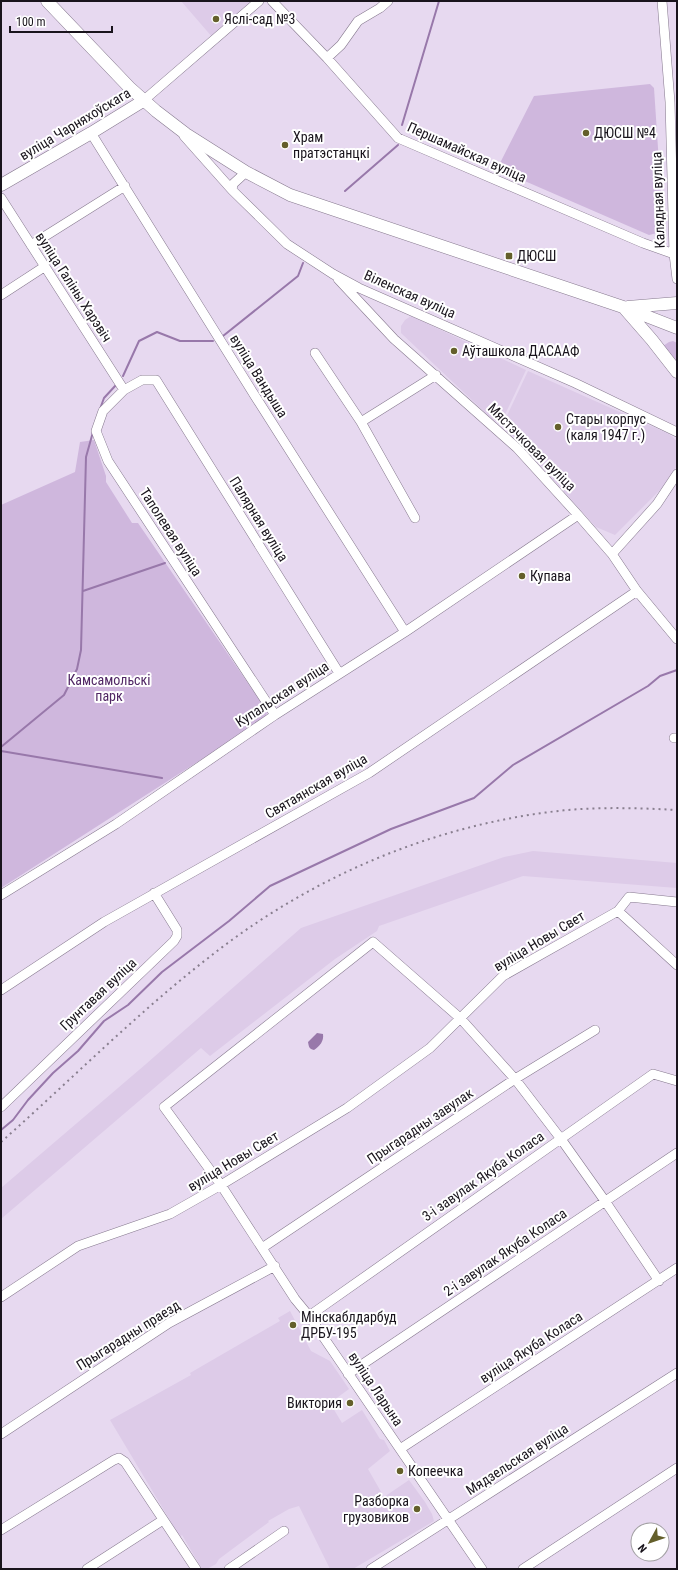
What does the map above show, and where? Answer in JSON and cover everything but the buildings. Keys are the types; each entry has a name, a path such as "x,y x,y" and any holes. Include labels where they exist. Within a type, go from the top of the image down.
{"main road":[{"name":"Віленская вуліца","path":"47,1 143,101 186,134 246,172 290,195 623,307 677,328"},
{"name":"вуліца Чарняхоўскага","path":"1,185 143,101"},
{"path":"623,307 677,304"},
{"path":"623,307 652,340 677,372"}],"street":[{"path":"143,101 260,1"},
{"name":"Першамайская вуліца","path":"272,1 327,58 398,138 643,243 675,253"},
{"path":"327,58 340,45 358,21 380,8 388,1"},
{"name":"Калядная вуліца","path":"662,1 673,102 675,253 677,279"},
{"name":"Віленская вуліца","path":"172,123 232,190 287,244 333,274 360,288 575,383 677,432"},
{"name":"вуліца Вандыша","path":"91,133 255,396 405,632"},
{"path":"232,190 233,184 246,172"},
{"path":"31,245 125,186"},
{"name":"вуліца Галіны Харэвіч","path":"1,198 124,390"},
{"path":"1,295 44,267"},
{"name":"Мястэчковая вуліца","path":"333,274 394,339 517,448 612,554 637,591 677,639"},
{"path":"354,296 355,291 360,288"},
{"path":"316,353 361,422 415,518"},
{"path":"361,422 436,376"},
{"name":"Таполевая вуліца","path":"156,380 142,380 124,390 103,411 96,431 108,461 274,716"},
{"name":"Палярная вуліца","path":"156,380 339,674"},
{"path":"612,554 657,504 677,474"},
{"name":"Купальская вуліца","path":"1,895 116,824 274,716 405,632 578,515"},
{"name":"Святаянская вуліца","path":"1,990 104,922 369,773 637,591"},
{"name":"Грунтавая вуліца","path":"1,1107 174,941 177,936 177,930 154,893"},
{"name":"вуліца Новы Свет","path":"1,1297 78,1246 170,1214 222,1185 348,1108 430,1048 503,976 618,911 629,897 677,902"},
{"path":"618,911 677,965"},
{"name":"вуліца Ларына","path":"461,1019 373,942 164,1107 222,1185 295,1299 309,1316 482,1569"},
{"path":"461,1019 515,1079 561,1139 659,1281"},
{"name":"Прыгарадны завулак","path":"262,1248 515,1079 596,1030"},
{"name":"3-і завулак Якуба Коласа","path":"309,1316 653,1074 677,1081"},
{"name":"2-і завулак Якуба Коласа","path":"348,1374 677,1153"},
{"name":"Прыгарадны праезд","path":"1,1434 169,1323 275,1266"},
{"name":"вуліца Якуба Коласа","path":"400,1449 677,1268"},
{"name":"Мядзельская вуліца","path":"371,1569 677,1373"},
{"path":"1,1530 119,1458 125,1462 196,1569"},
{"path":"523,1569 677,1468"},
{"path":"87,1569 163,1520"},
{"path":"229,1569 284,1531"}],"shaded area":[{"name":"Яслі-сад №3","path":"181,1 256,1 213,38"},
{"name":"Аўташкола ДАСААФ","path":"411,316 526,370 501,423 492,419 401,333 401,326 405,320"},
{"path":"528,371 669,434 677,441 677,465 670,480 615,535 596,527 503,424"},
{"path":"533,851 677,863 677,888 523,876 379,926 377,931 335,959 210,1056 201,1048 1,1219 1,1188 146,1064 301,928 504,857"},
{"path":"317,1033 323,1034 323,1039 320,1045 314,1050 310,1048 308,1042"},
{"path":"290,1311 311,1351 330,1361 349,1389 330,1403 342,1423 362,1410 380,1439 384,1440 390,1451 368,1469 384,1497 409,1480 425,1502 434,1521 353,1569 330,1569 299,1506 289,1509 268,1521 269,1522 219,1559 216,1564 207,1569 202,1569 182,1535 180,1537 110,1420 191,1375 190,1373 280,1321 278,1318"}],"green space":[{"name":"ДЮСШ №4","path":"650,84 654,88 663,223 657,233 649,235 497,169 534,96"},
{"path":"673,341 677,343 677,364 663,346"},
{"name":"Камсамольскі парк","path":"94,440 106,476 106,482 132,523 138,523 267,711 266,718 1,888 1,505 75,472 80,442"}],"waterway":[{"path":"402,125 439,1"},
{"path":"345,191 398,145"},
{"path":"223,336 298,276 303,263"},
{"path":"123,376 139,341 157,332 180,341 213,341"},
{"path":"100,409 104,398 116,385"},
{"path":"1,747 64,695 77,669 81,650 86,457 93,432"},
{"path":"83,591 165,563"},
{"path":"1,1130 13,1120 28,1100 53,1073 78,1051 104,1021 128,1005 162,972 229,921 270,886 391,829 474,798 513,765 648,686 660,676 677,670"},
{"path":"1,751 162,778"}],"railway":[{"path":"1,1142 131,1023 212,955 251,926 292,900 335,877 379,857 425,840 471,827 519,817 567,810 595,808 677,810"}],"place":[{"name":"Яслі-сад №3","path":"216,19"},
{"name":"ДЮСШ №4","path":"586,133"},
{"name":"Храм пратэстанцкі","path":"285,145"},
{"name":"ДЮСШ","path":"509,256"},
{"name":"Аўташкола ДАСААФ","path":"454,351"},
{"name":"Стары корпус (каля 1947 г.)","path":"558,427"},
{"name":"Купава","path":"522,576"},
{"name":"Мінскаблдарбуд ДРБУ-195","path":"293,1325"},
{"name":"Виктория","path":"350,1403"},
{"name":"Копеечка","path":"400,1471"},
{"name":"Разборка грузовиков","path":"417,1509"}]}
